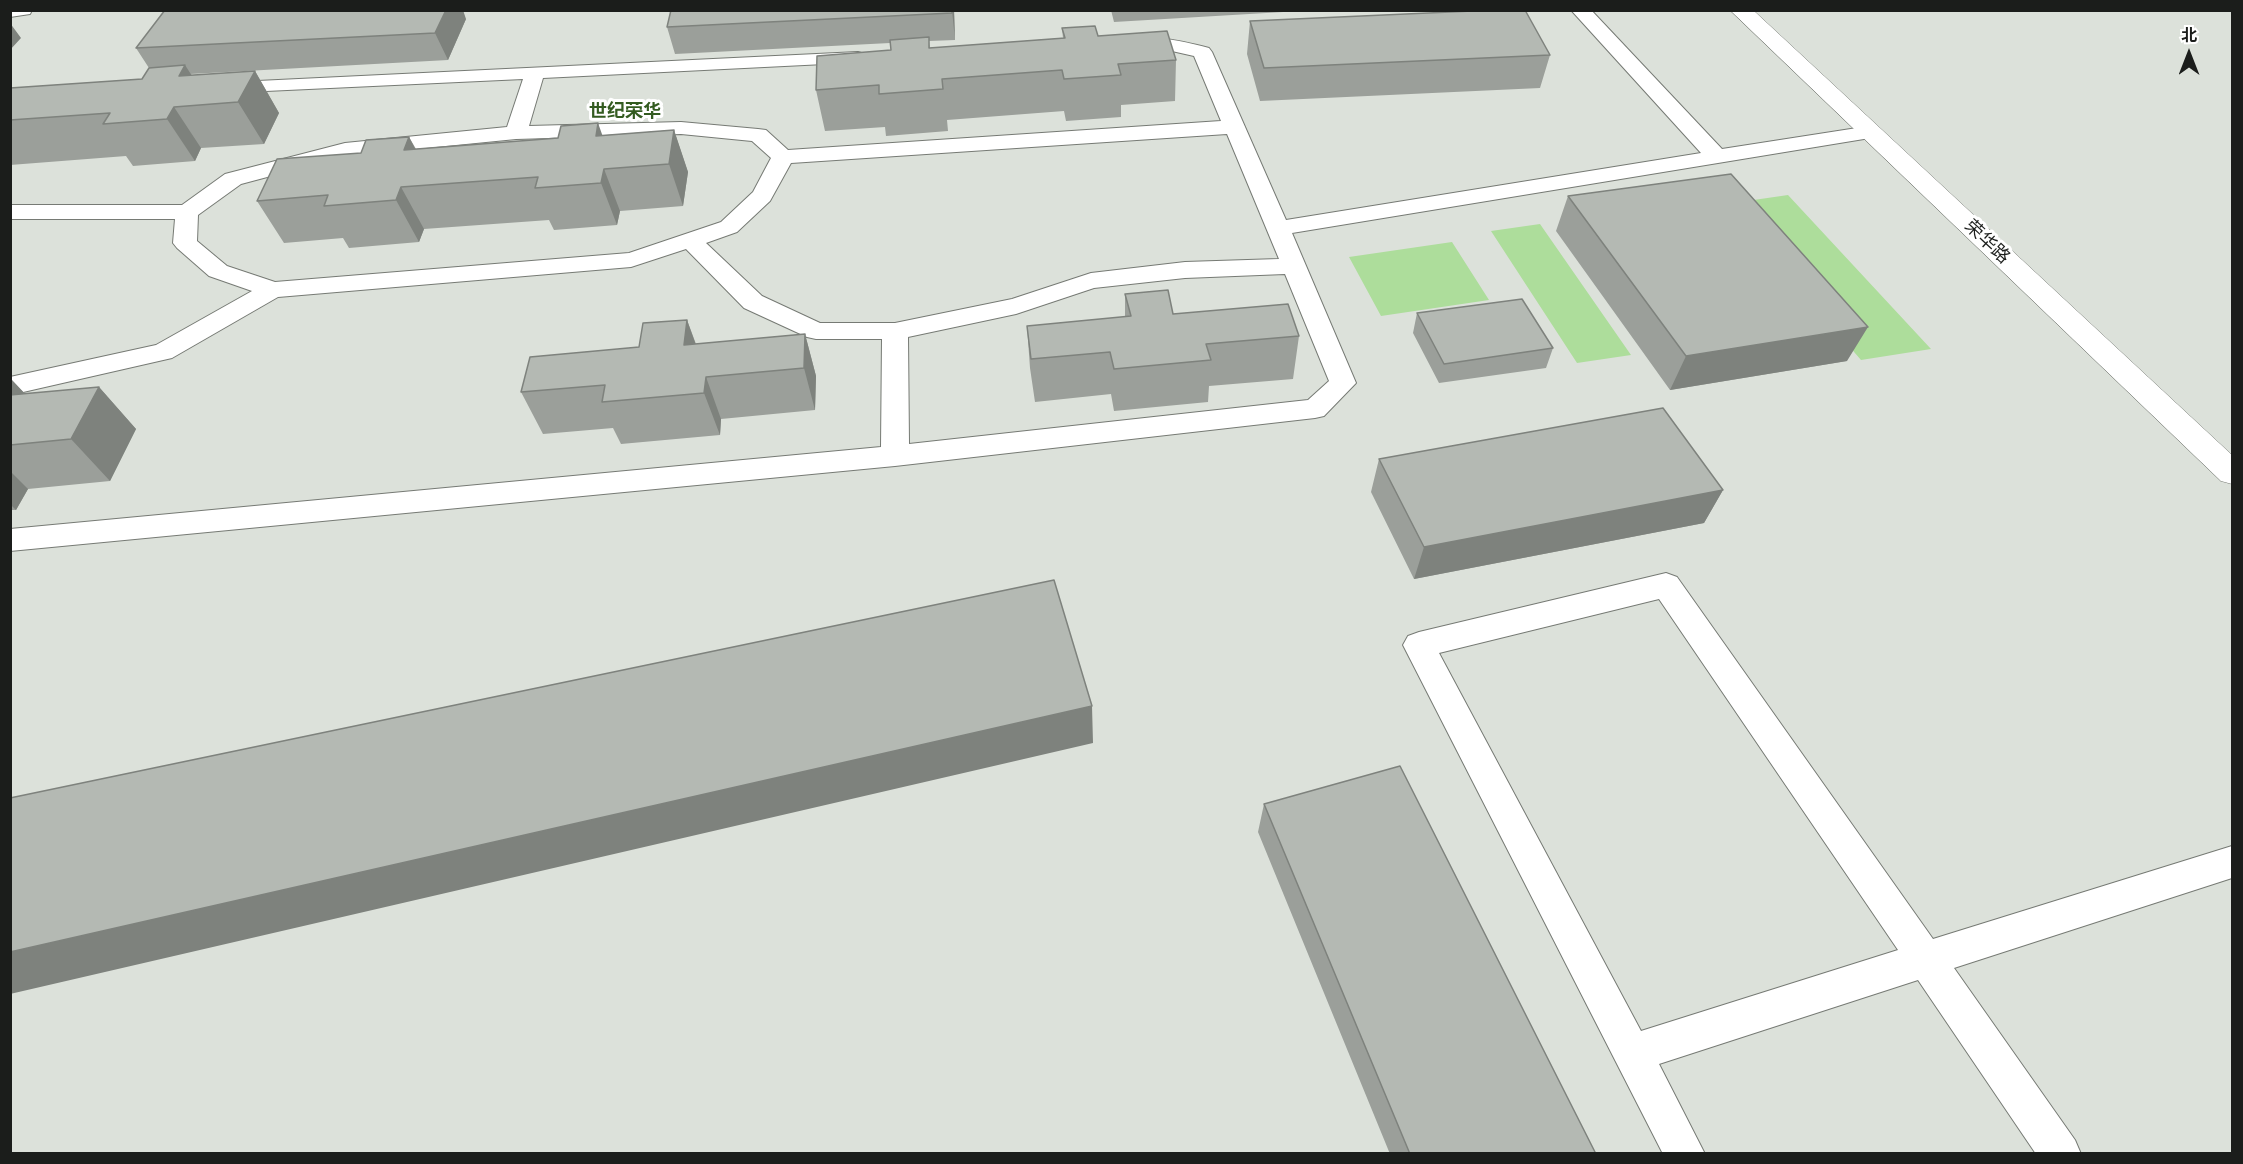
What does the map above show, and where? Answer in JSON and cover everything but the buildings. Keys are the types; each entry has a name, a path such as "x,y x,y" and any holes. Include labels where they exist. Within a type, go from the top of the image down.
{"main road":[{"name":"荣华路","path":"1740,10 2232,473"}],"lane":[{"path":"10,11 23,10"},
{"path":"1580,10 1717,157"},
{"path":"10,540 896,456 1315,409 1343,383 1203,52 1163,43 1116,45"},
{"path":"200,88 880,57"},
{"path":"516,133 536,73"},
{"path":"10,212 187,212 233,179 345,150 516,133 681,128 758,135 783,157 1234,127"},
{"path":"1278,228 1870,132"},
{"path":"187,212 185,243 218,271 273,290 631,260 729,227 762,196 783,157"},
{"path":"690,240 753,302 816,331 895,331 1016,306 1090,281 1185,270 1294,266"},
{"path":"10,386 163,352 273,290"},
{"path":"895,331 896,456"},
{"path":"1685,1154 1419,645 1666,585 2061,1154"},
{"path":"1632,1053 2232,862"}],"green space":[{"path":"1788,195 1931,349 1861,360 1726,204"},
{"path":"1540,224 1631,355 1577,363 1491,231"},
{"path":"1452,242 1489,300 1381,316 1349,257"}],"district":[{"name":"世纪荣华","path":"625,112"}]}
